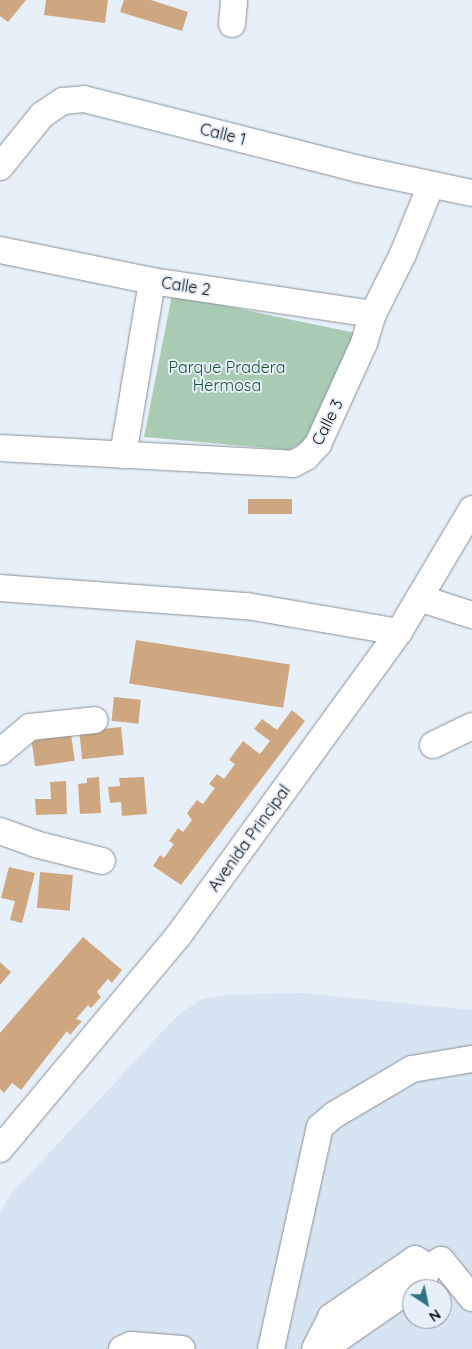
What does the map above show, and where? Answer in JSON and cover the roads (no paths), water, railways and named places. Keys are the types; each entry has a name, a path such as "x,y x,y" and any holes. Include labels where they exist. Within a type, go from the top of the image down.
{"street":[{"name":"Calle 1","path":"0,166 42,115 63,101 84,99 431,185 472,193"},
{"name":"Calle 3","path":"0,448 293,464 306,458 318,444 364,343 373,314 403,254 431,185"},
{"name":"Calle 2","path":"0,250 152,281 373,314"},
{"path":"123,455 152,281"},
{"name":"Avenida Principal","path":"0,1149 146,978 399,632 472,509"},
{"path":"0,588 247,606 399,632"},
{"path":"419,598 472,615"},
{"path":"0,752 30,726 95,720"},
{"path":"433,745 472,726"},
{"path":"0,831 35,844 102,861"},
{"path":"271,1349 320,1127 334,1115 412,1069 472,1059"},
{"path":"320,1343 331,1316 415,1260 428,1267 443,1261 472,1298"},
{"path":"122,1349 130,1345 182,1349"}],"park label":[{"name":"Parque Pradera Hermosa","path":"227,376"}]}
